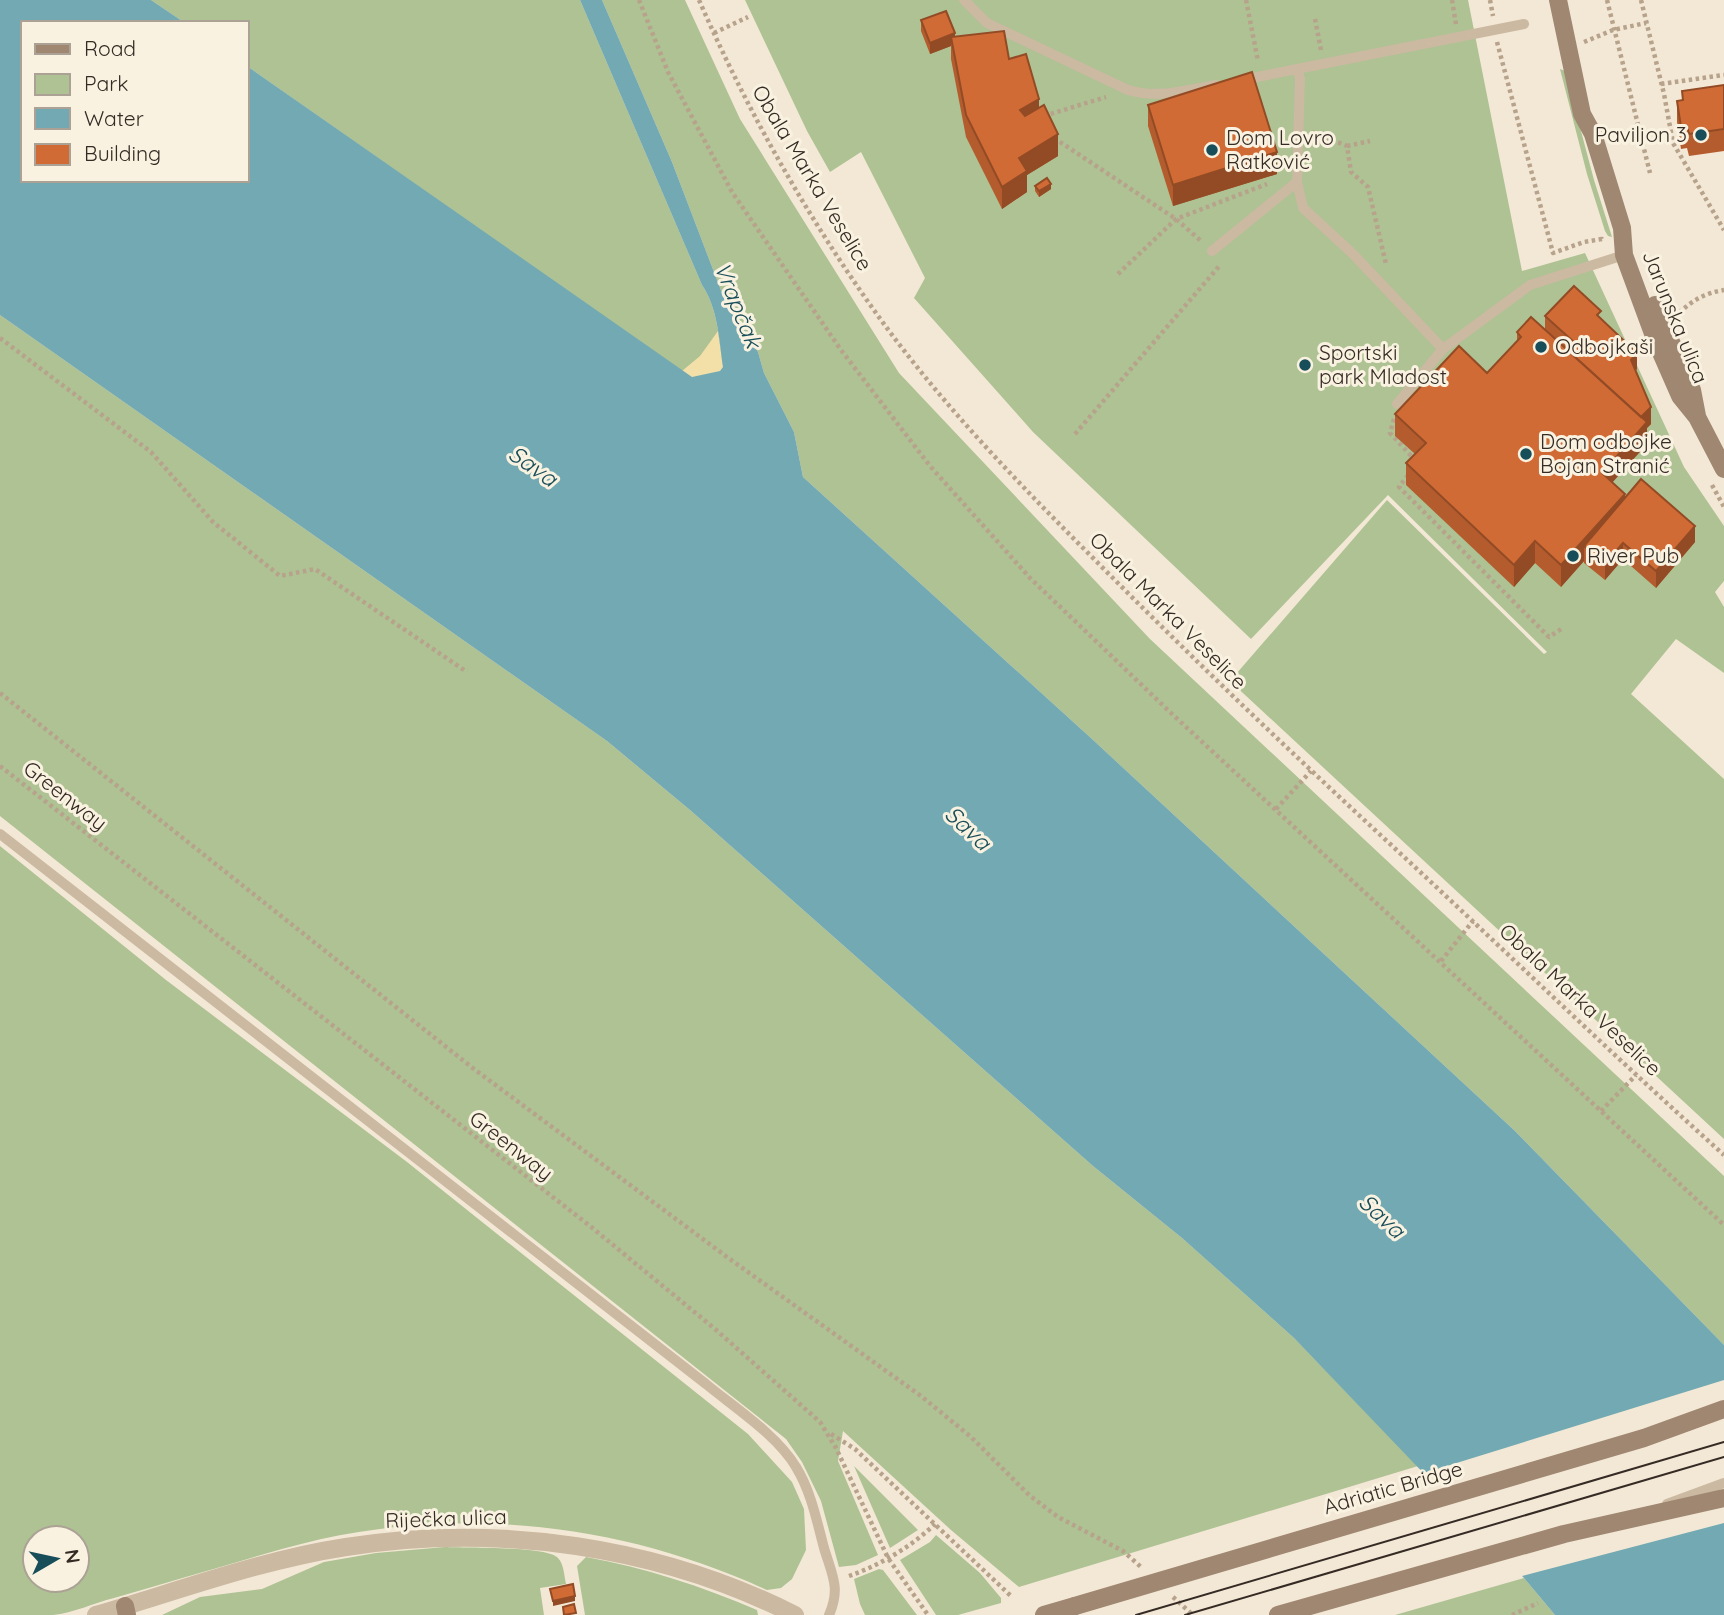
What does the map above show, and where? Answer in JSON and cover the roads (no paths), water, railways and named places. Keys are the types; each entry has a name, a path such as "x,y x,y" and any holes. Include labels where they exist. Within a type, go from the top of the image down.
{"main road":[{"name":"Jarunska ulica","path":"1559,0 1582,114 1593,134 1622,228 1625,255 1680,396 1697,417 1724,469"},
{"name":"Jarunska ulica","path":"1570,0 1593,112 1593,134"},
{"name":"Jarunska ulica","path":"1622,228 1636,251 1660,318 1692,390 1697,417"},
{"name":"Adriatic Bridge","path":"1044,1615 1630,1441 1724,1409"},
{"path":"1278,1615 1564,1534 1724,1498"}],"street":[{"name":"Riječka ulica","path":"96,1615 126,1611 263,1566 347,1547 428,1539 502,1538 582,1546 634,1556 686,1570 795,1615"}],"lane":[{"path":"964,0 987,23 1128,90 1161,95 1223,83"},
{"path":"1236,81 1524,24"},
{"path":"1297,69 1300,78 1298,178 1303,208 1353,254 1443,349"},
{"path":"1212,251 1298,178"},
{"path":"1397,404 1443,349 1530,285 1625,255"},
{"path":"0,834 706,1384 779,1445 797,1468 815,1514 835,1580 835,1601 829,1615"},
{"path":"1616,1522 1724,1483"}],"water":[{"name":"Sava","path":"0,0 151,0 182,21 21,21 21,182 248,182 248,67 692,377 720,371 723,367 717,324 711,304 580,0 602,0 672,162 722,293 758,352 764,373 794,432 803,477 1092,739 1515,1131 1724,1345 1724,1615 1555,1615 1524,1578 1294,1338 1182,1238 1093,1166 690,810 607,741 0,315"}],"tram line":[{"path":"1136,1615 1724,1442"},
{"path":"1185,1615 1724,1457"}],"place":[{"name":"Paviljon 3","path":"1701,135"},
{"name":"Dom Lovro Ratković","path":"1212,150"},
{"name":"Odbojkaši","path":"1541,347"},
{"name":"Sportski park Mladost","path":"1305,365"},
{"name":"Dom odbojke Bojan Stranić","path":"1526,454"},
{"name":"River Pub","path":"1573,556"}],"water label":[{"name":"Vrapčak","path":"738,305"}]}
